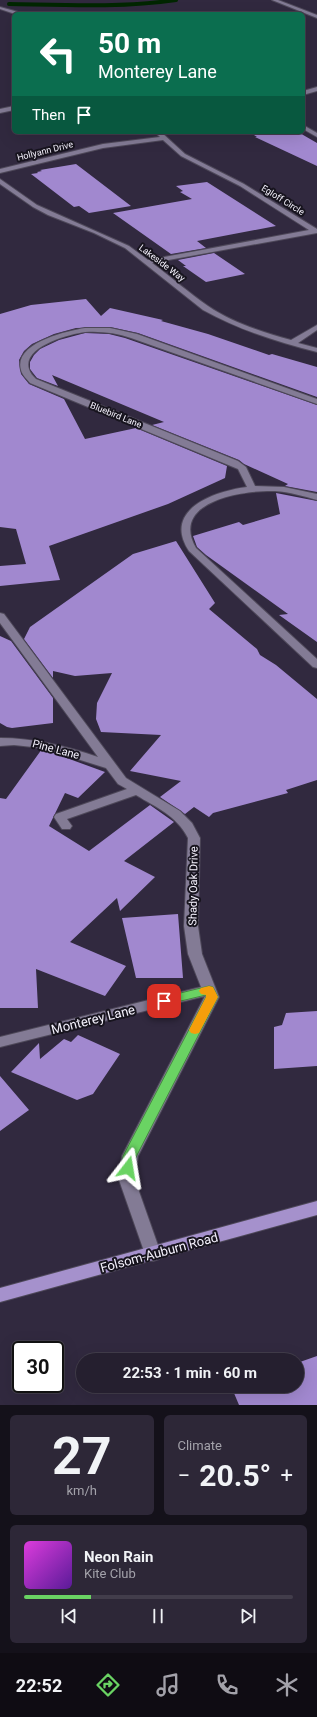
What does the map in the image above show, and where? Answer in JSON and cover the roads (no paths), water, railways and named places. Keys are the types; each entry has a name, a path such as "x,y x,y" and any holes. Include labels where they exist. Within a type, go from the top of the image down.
{"main road":[{"name":"Folsom-Auburn Road","path":"0,1295 317,1208"}],"street":[{"path":"274,0 304,12"},
{"path":"0,8 13,12"},
{"path":"305,12 317,17"},
{"path":"305,19 317,17"},
{"path":"305,92 317,89"},
{"path":"0,111 12,108"},
{"path":"305,128 317,135"},
{"name":"Egloff Circle","path":"147,262 315,231 242,185 183,155 174,149 160,134"},
{"name":"Hollyann Drive","path":"0,171 103,146 165,138"},
{"name":"Lakeside Way","path":"0,181 35,206 62,219 112,239 126,247 206,308 220,316 264,335 317,350"},
{"path":"292,344 317,327"},
{"name":"Bluebird Lane","path":"252,489 242,467 235,463 33,381 21,371 19,363 21,356 29,348 57,336 85,330 113,331 134,336 317,402"},
{"path":"317,497 274,488 252,489 222,495 206,501 196,509 189,516 185,526 186,538 192,548 317,665"},
{"name":"Shady Oak Drive","path":"0,616 122,781 176,814 186,823 194,838 191,926 196,954 212,997 130,1156 127,1180 153,1254"},
{"name":"Pine Lane","path":"0,742 34,743 53,747 110,765"},
{"path":"66,826 60,817 137,790"},
{"name":"Monterey Lane","path":"0,1042 209,990"}],"waterway":[{"path":"9,4 113,5 155,3 176,0"}]}
